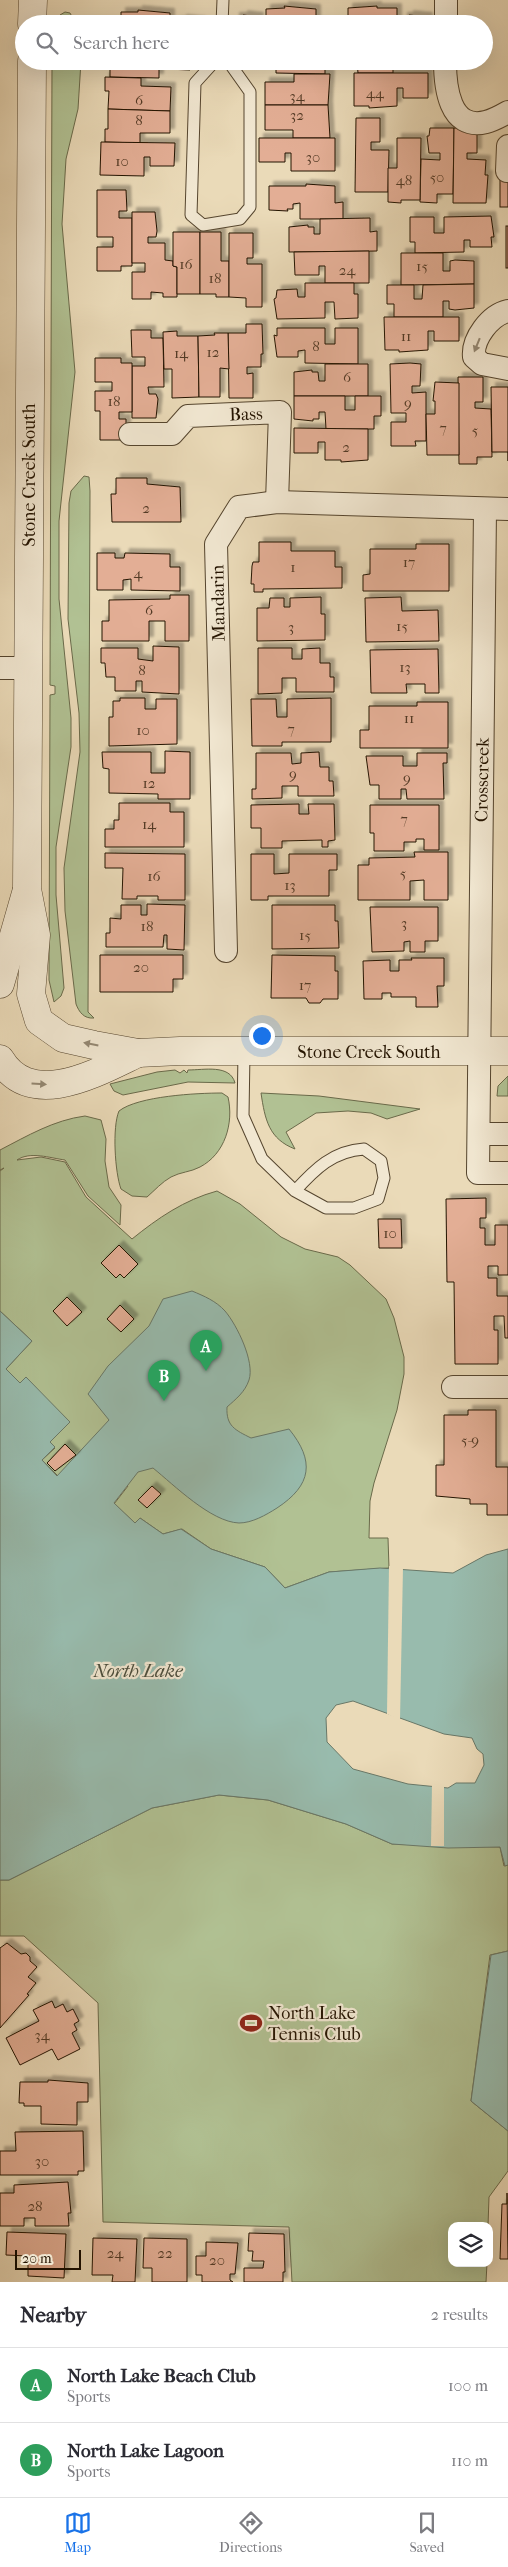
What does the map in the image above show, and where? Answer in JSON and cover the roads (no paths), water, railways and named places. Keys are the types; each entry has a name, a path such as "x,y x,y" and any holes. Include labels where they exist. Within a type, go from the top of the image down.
{"street":[{"path":"32,0 32,15"},
{"path":"446,0 446,15"},
{"name":"Stone Creek South","path":"32,70 27,889 36,935 31,994 39,1021 63,1038 138,1054 180,1051 508,1051"},
{"path":"445,70 445,82 449,101 455,111 466,121 487,122 508,112"},
{"path":"507,171 508,146"},
{"path":"508,311 496,316 488,324 473,348 474,357 482,364 508,369"},
{"name":"Bass","path":"130,434 172,434 188,416 280,412 277,502"},
{"name":"Mandarin","path":"226,951 216,544 239,507 277,502 508,509"},
{"name":"Crosscreek","path":"485,509 478,1173 508,1173"},
{"path":"0,668 28,668"},
{"name":"Stone Creek South","path":"0,984 27,889"},
{"name":"Stone Creek South","path":"0,1059 6,1068 27,1083 51,1085 88,1077 138,1054"},
{"path":"479,1134 508,1134"},
{"path":"453,1387 508,1387"}],"lane":[{"path":"222,15 223,0"},
{"path":"207,70 195,83 191,216 202,225 240,219 250,207 250,92 234,70"},
{"path":"244,1052 243,1116 262,1158 295,1191 326,1208 354,1208 378,1199 384,1178 381,1161 364,1149 350,1150 323,1162 295,1191"}],"water":[{"name":"North Lake","path":"192,1291 214,1302 230,1317 244,1344 250,1372 245,1388 227,1407 228,1419 236,1430 251,1438 289,1429 303,1452 306,1472 303,1481 289,1499 259,1518 239,1523 228,1521 205,1510 153,1468 138,1472 114,1503 135,1523 140,1518 163,1534 181,1529 211,1549 265,1567 285,1588 329,1572 380,1568 453,1573 486,1555 508,1549 508,1865 505,1866 500,1847 448,1848 392,1844 346,1824 268,1800 219,1795 152,1808 9,1880 0,1880 0,1311 32,1341 6,1369 20,1383 26,1377 70,1422 50,1442 55,1447 42,1460 57,1476 109,1420 88,1394 108,1366 149,1326 163,1299","holes":["353,1701 444,1734 472,1738 477,1749 483,1754 484,1765 475,1783 456,1783 448,1788 408,1784 353,1769 327,1742 326,1718 336,1705"]},
{"path":"508,1951 508,2131 471,2101 491,1955"}],"place":[{"name":"North Lake Beach Club","path":"206,1371"},
{"name":"North Lake Lagoon","path":"164,1401"},
{"name":"North Lake Tennis Club","path":"251,2023"}]}
